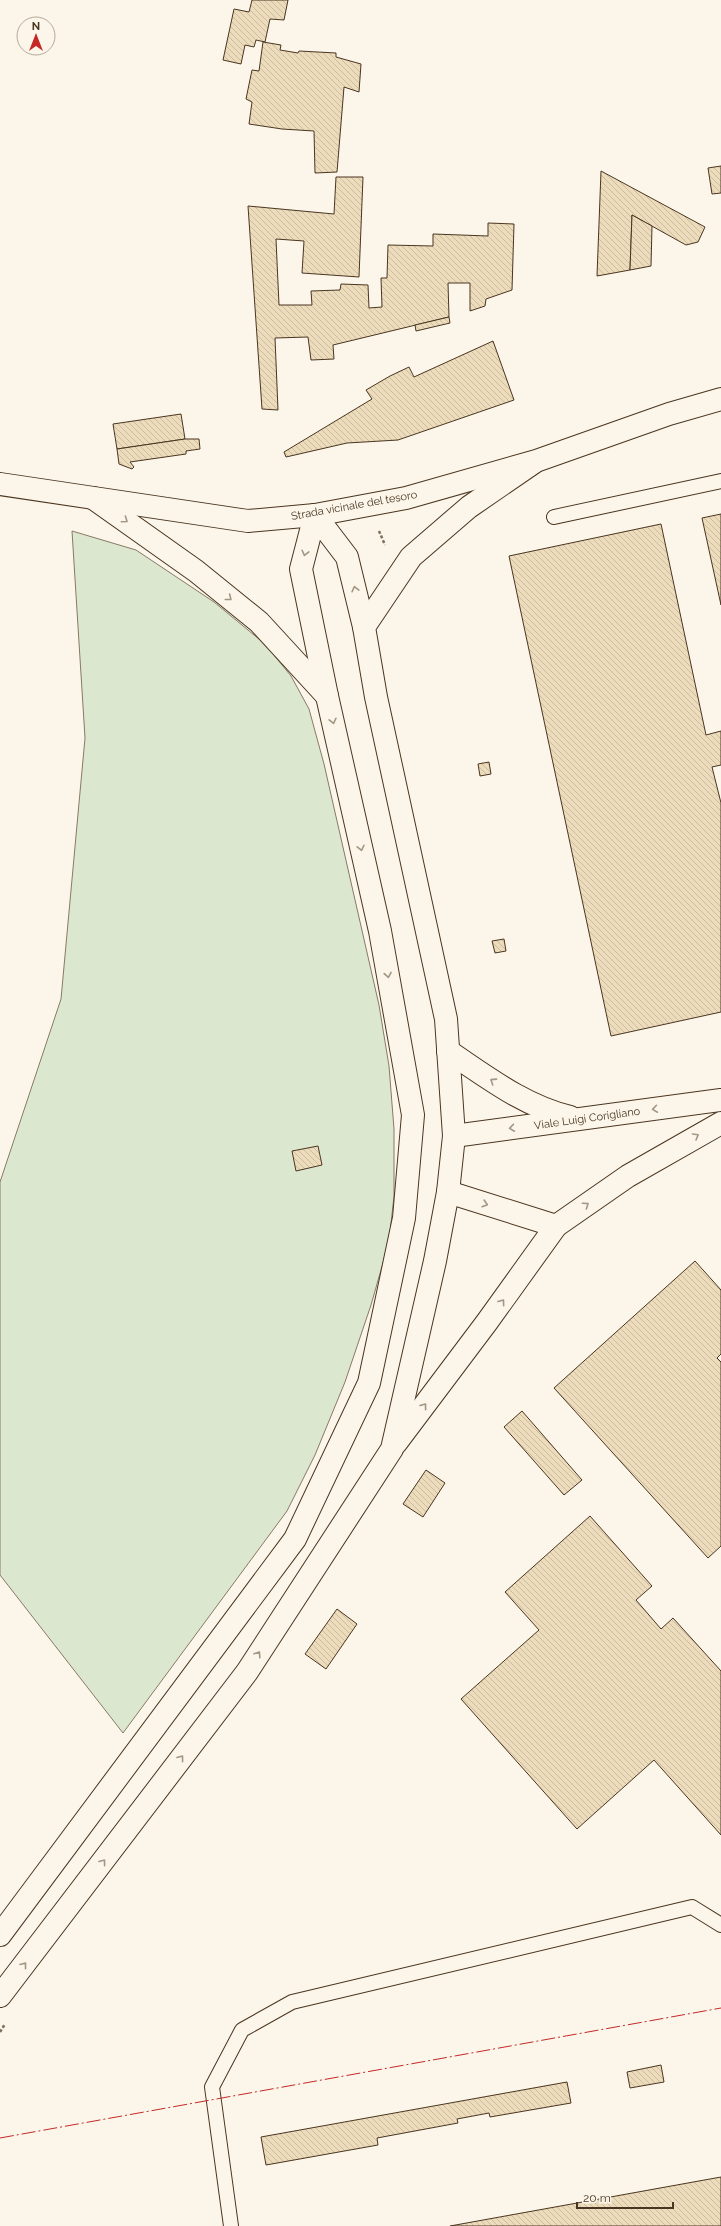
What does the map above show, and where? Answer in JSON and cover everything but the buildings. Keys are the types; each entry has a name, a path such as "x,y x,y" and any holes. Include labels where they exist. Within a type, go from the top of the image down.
{"street":[{"name":"Strada vicinale del tesoro","path":"0,484 248,521 315,515 406,498 536,461 669,414 721,399"},
{"path":"364,627 411,557 469,507 536,461"},
{"path":"93,498 196,571 259,622 327,696"},
{"path":"315,515 347,557 364,627 376,697 446,1019 454,1136 448,1192 435,1261 392,1449"},
{"path":"0,1934 295,1539 369,1383 404,1218 412,1115 380,931 327,696 301,569 315,515"},
{"path":"448,1051 525,1102 551,1112 579,1119"},
{"name":"Viale Luigi Corigliano","path":"454,1136 721,1100"},
{"path":"0,1996 247,1672 392,1449 487,1322 556,1226 628,1176 721,1123"},
{"path":"448,1192 556,1226"}],"lane":[{"path":"554,517 721,481"},
{"path":"231,2226 212,2087 242,2030 292,2002 692,1907 721,1925"}],"green space":[{"path":"72,531 136,550 214,602 265,644 291,676 309,709 324,764 379,1005 389,1066 394,1129 394,1196 389,1242 371,1305 345,1382 315,1455 287,1511 123,1733 0,1575 0,1182 61,999 85,738"}],"power":[{"path":"0,2138 721,2008"}]}
